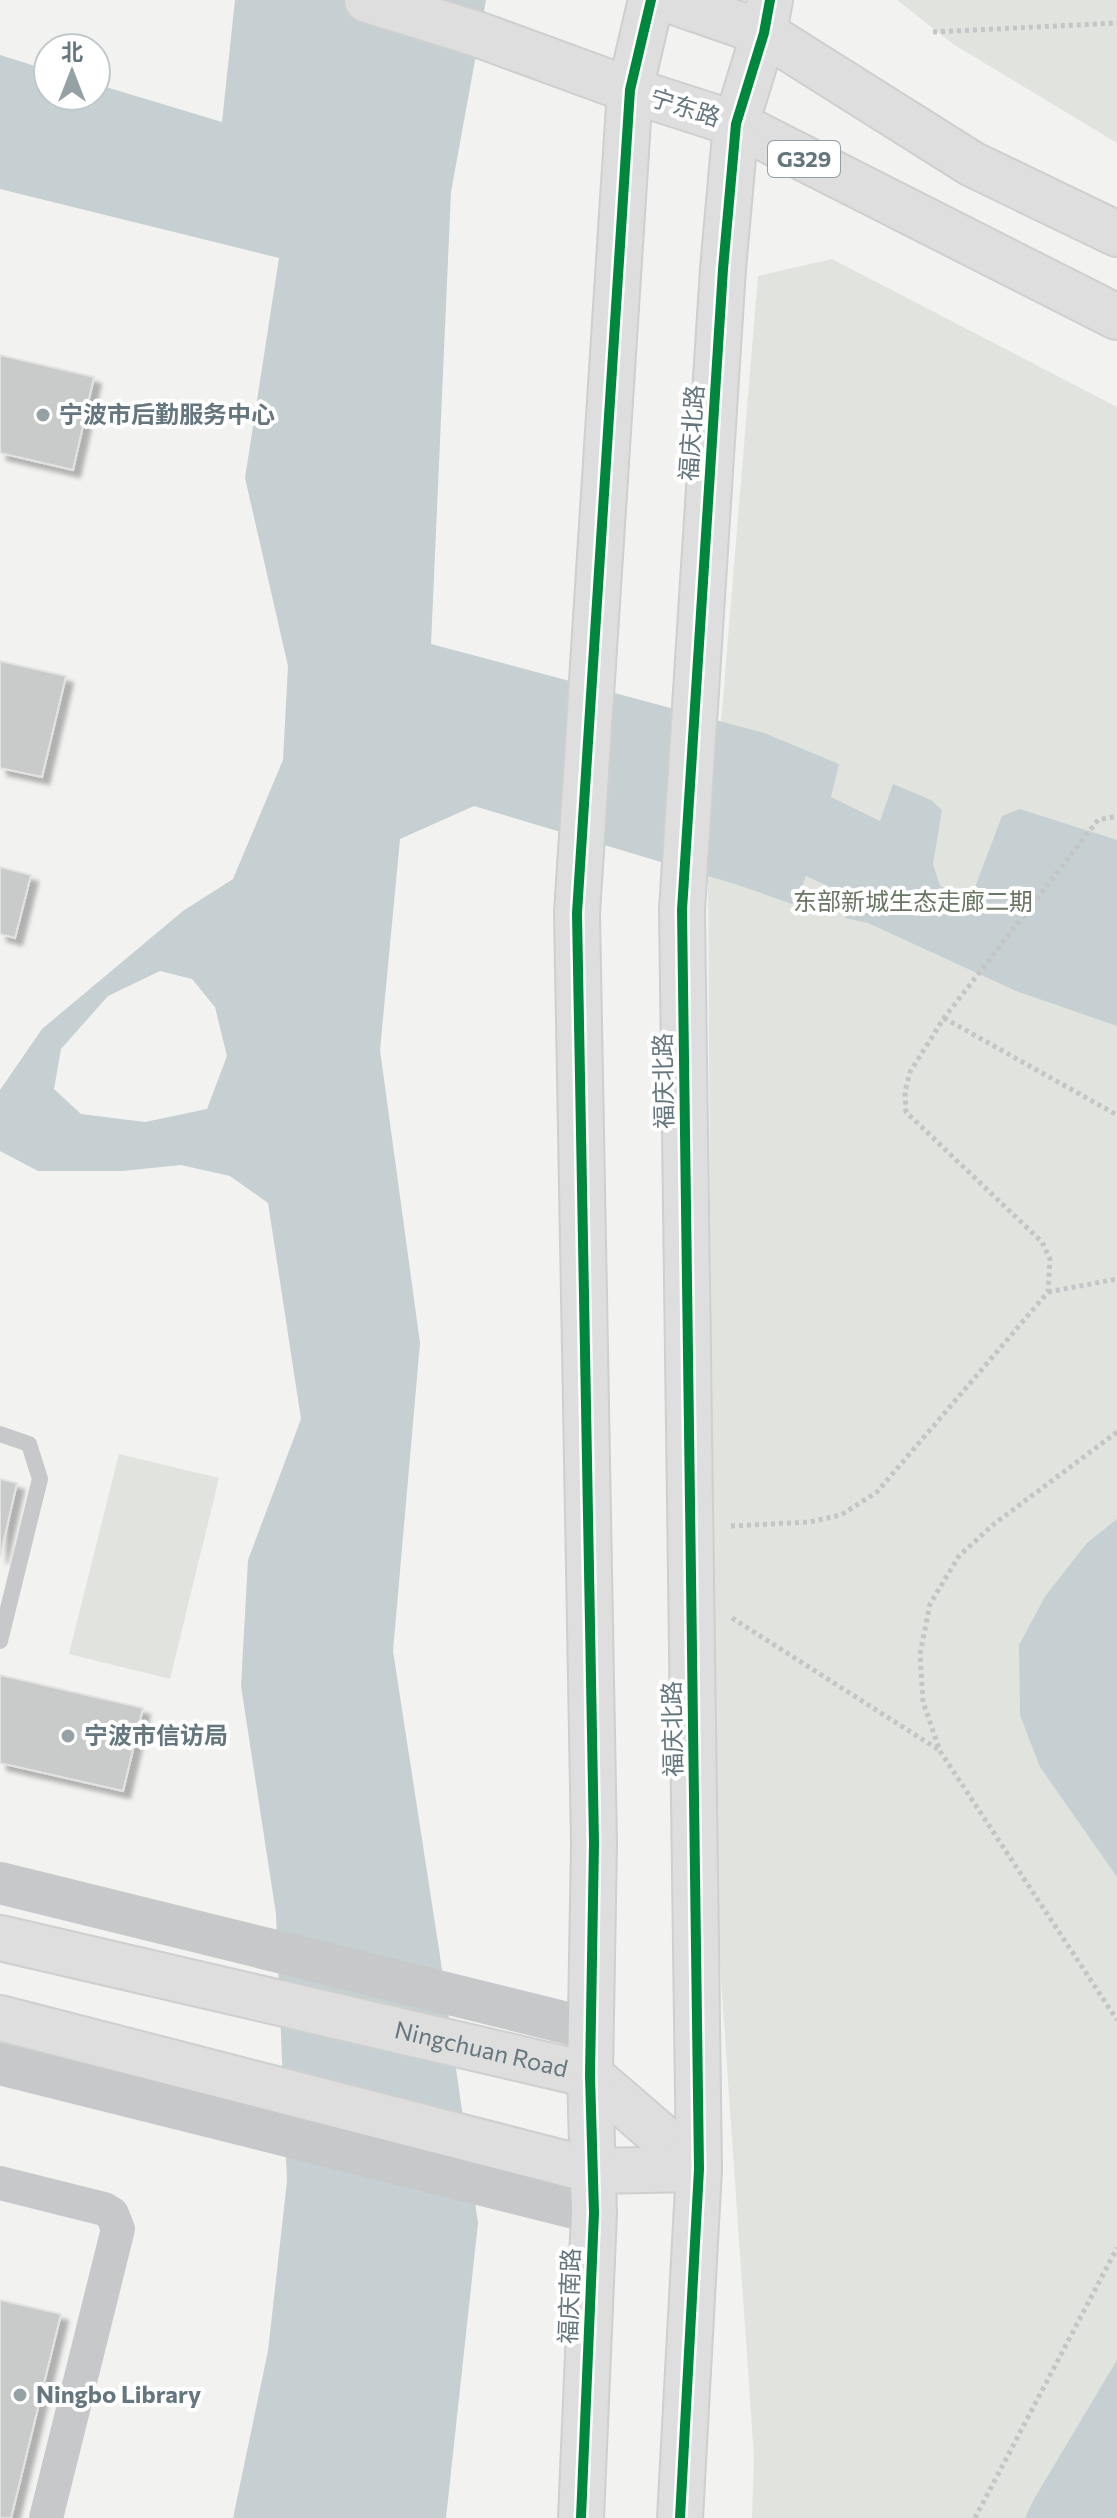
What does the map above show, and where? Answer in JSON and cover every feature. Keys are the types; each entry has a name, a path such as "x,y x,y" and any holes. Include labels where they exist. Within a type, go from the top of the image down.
{"main road":[{"name":"宁东路","path":"367,0 477,34 630,90 736,124 1117,317"},
{"path":"590,2075 594,1843 577,913 630,90 651,0"},
{"path":"669,0 767,16 972,164 1117,234"},
{"name":"福庆北路","path":"699,2169 682,910 723,269 736,124 767,16"},
{"name":"Ningchuan Road","path":"0,1938 590,2075 699,2169"},
{"path":"0,2018 449,2134 594,2192 699,2169 680,2518"},
{"name":"福庆南路","path":"581,2518 594,2192 590,2075"}],"street":[{"path":"0,1883 591,2029"},
{"path":"0,2064 451,2177 594,2192"},
{"path":"0,2183 104,2209 112,2214 118,2229 46,2518"}],"lane":[{"path":"0,1434 29,1444 40,1479 0,1641"}],"path":[{"path":"933,32 1117,23"},
{"path":"689,1528 810,1522 841,1515 877,1492 1048,1292 1050,1259 1042,1242 906,1112 905,1092 910,1072 944,1018 1098,820 1117,816"},
{"path":"944,1018 1117,1115"},
{"path":"1048,1292 1117,1279"},
{"path":"1117,1432 994,1524 959,1556 930,1604 920,1654 923,1702 940,1751 1117,2020"},
{"path":"691,1591 940,1751"},
{"path":"975,2518 1117,2248"}],"green space":[{"path":"897,0 1117,0 1117,143 953,44"},
{"name":"东部新城生态走廊二期","path":"832,259 1117,407 1117,2518 752,2518 754,2456 714,1879 708,880 758,276"},
{"path":"119,1454 219,1478 170,1679 69,1654"}],"shaded area":[{"path":"235,0 486,0 451,192 431,644 764,733 839,764 831,797 880,821 893,784 931,800 942,810 933,864 940,886 963,896 972,895 1002,816 1020,809 1117,840 1117,1026 1016,991 868,923 845,918 854,898 806,876 795,905 474,806 400,839 380,1050 420,1343 393,1651 478,2223 446,2518 233,2518 268,2351 287,2181 276,1914 241,1686 248,1560 301,1419 268,1203 230,1176 181,1165 122,1171 38,1171 0,1151 0,1090 42,1029 183,911 233,879 283,760 288,666 245,478 279,258 0,189 0,55 32,65 32,112 112,112 112,89 222,122","holes":["160,971 192,979 215,1007 227,1056 207,1109 145,1122 81,1114 54,1089 61,1049 108,996"]},
{"path":"1117,1519 1117,1877 1040,1767 1020,1715 1019,1645 1046,1595 1087,1543"},
{"path":"1117,2360 1117,2518 1025,2518 1034,2499"}],"building":[{"name":"宁波市后勤服务中心","path":"0,355 94,377 73,470 0,453"},
{"path":"0,661 66,676 42,777 0,768"},
{"path":"0,867 31,875 15,938 0,934"},
{"path":"0,1479 17,1483 0,1557"},
{"name":"宁波市信访局","path":"0,1675 143,1708 123,1791 0,1763"},
{"name":"Ningbo Library","path":"0,2300 61,2314 11,2518 0,2518"}],"cycle path":[{"path":"581,2518 594,2213 590,2075 594,1843 577,913 630,90 651,0"},
{"path":"680,2518 699,2169 682,910 723,269 736,124 764,33 770,0"}],"place":[{"name":"宁波市后勤服务中心","path":"43,415"},
{"name":"宁波市信访局","path":"68,1736"},
{"name":"Ningbo Library","path":"20,2395"}]}
